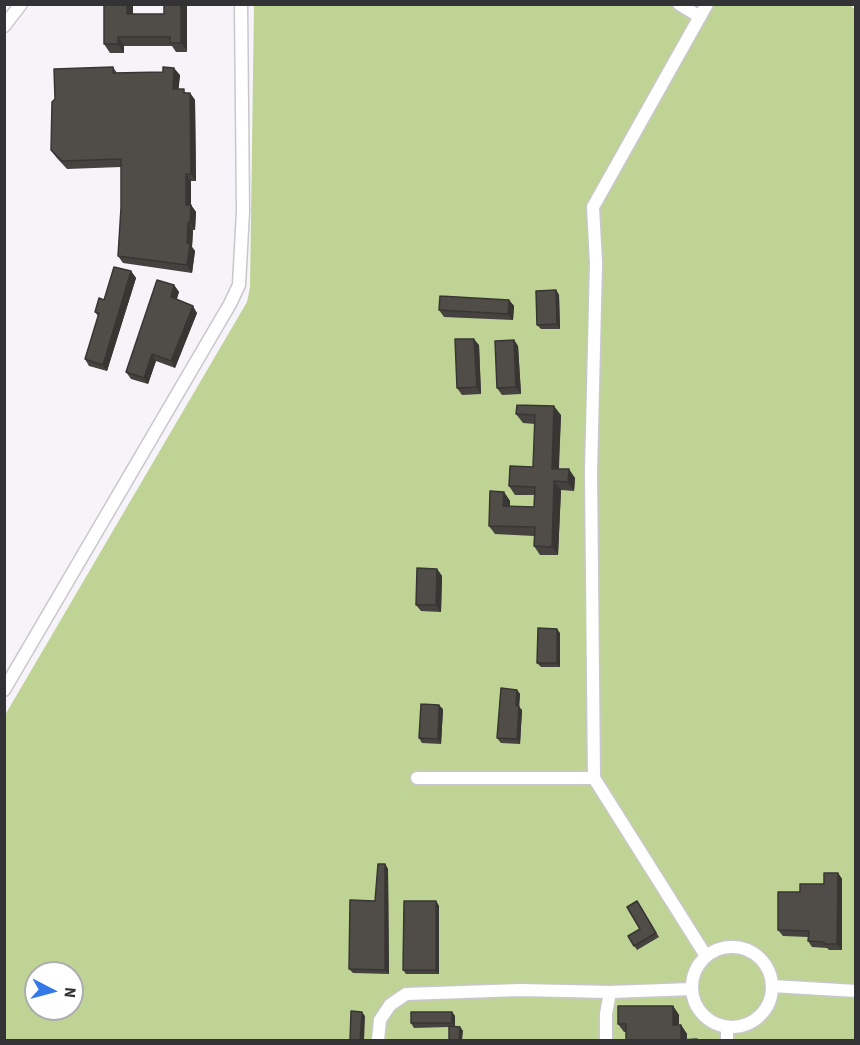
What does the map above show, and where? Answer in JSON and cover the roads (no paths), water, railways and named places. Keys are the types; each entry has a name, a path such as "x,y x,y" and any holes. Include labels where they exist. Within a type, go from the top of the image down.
{"street":[{"path":"4,26 21,4"},
{"path":"4,690 239,285 243,211 241,4"},
{"path":"679,4 700,17"},
{"path":"706,956 594,778 591,472 596,263 593,207 707,4"},
{"path":"417,778 594,778"},
{"path":"729,946 754,953 764,962 770,973 771,998 759,1017 749,1024 727,1027 703,1016 696,1005 692,979 697,967 706,956 729,946"},
{"path":"772,986 855,991"},
{"path":"378,1041 380,1020 390,1005 406,994 519,990 610,992 692,989"},
{"path":"606,1041 606,1014 610,992"},
{"path":"727,1027 727,1041"}]}
